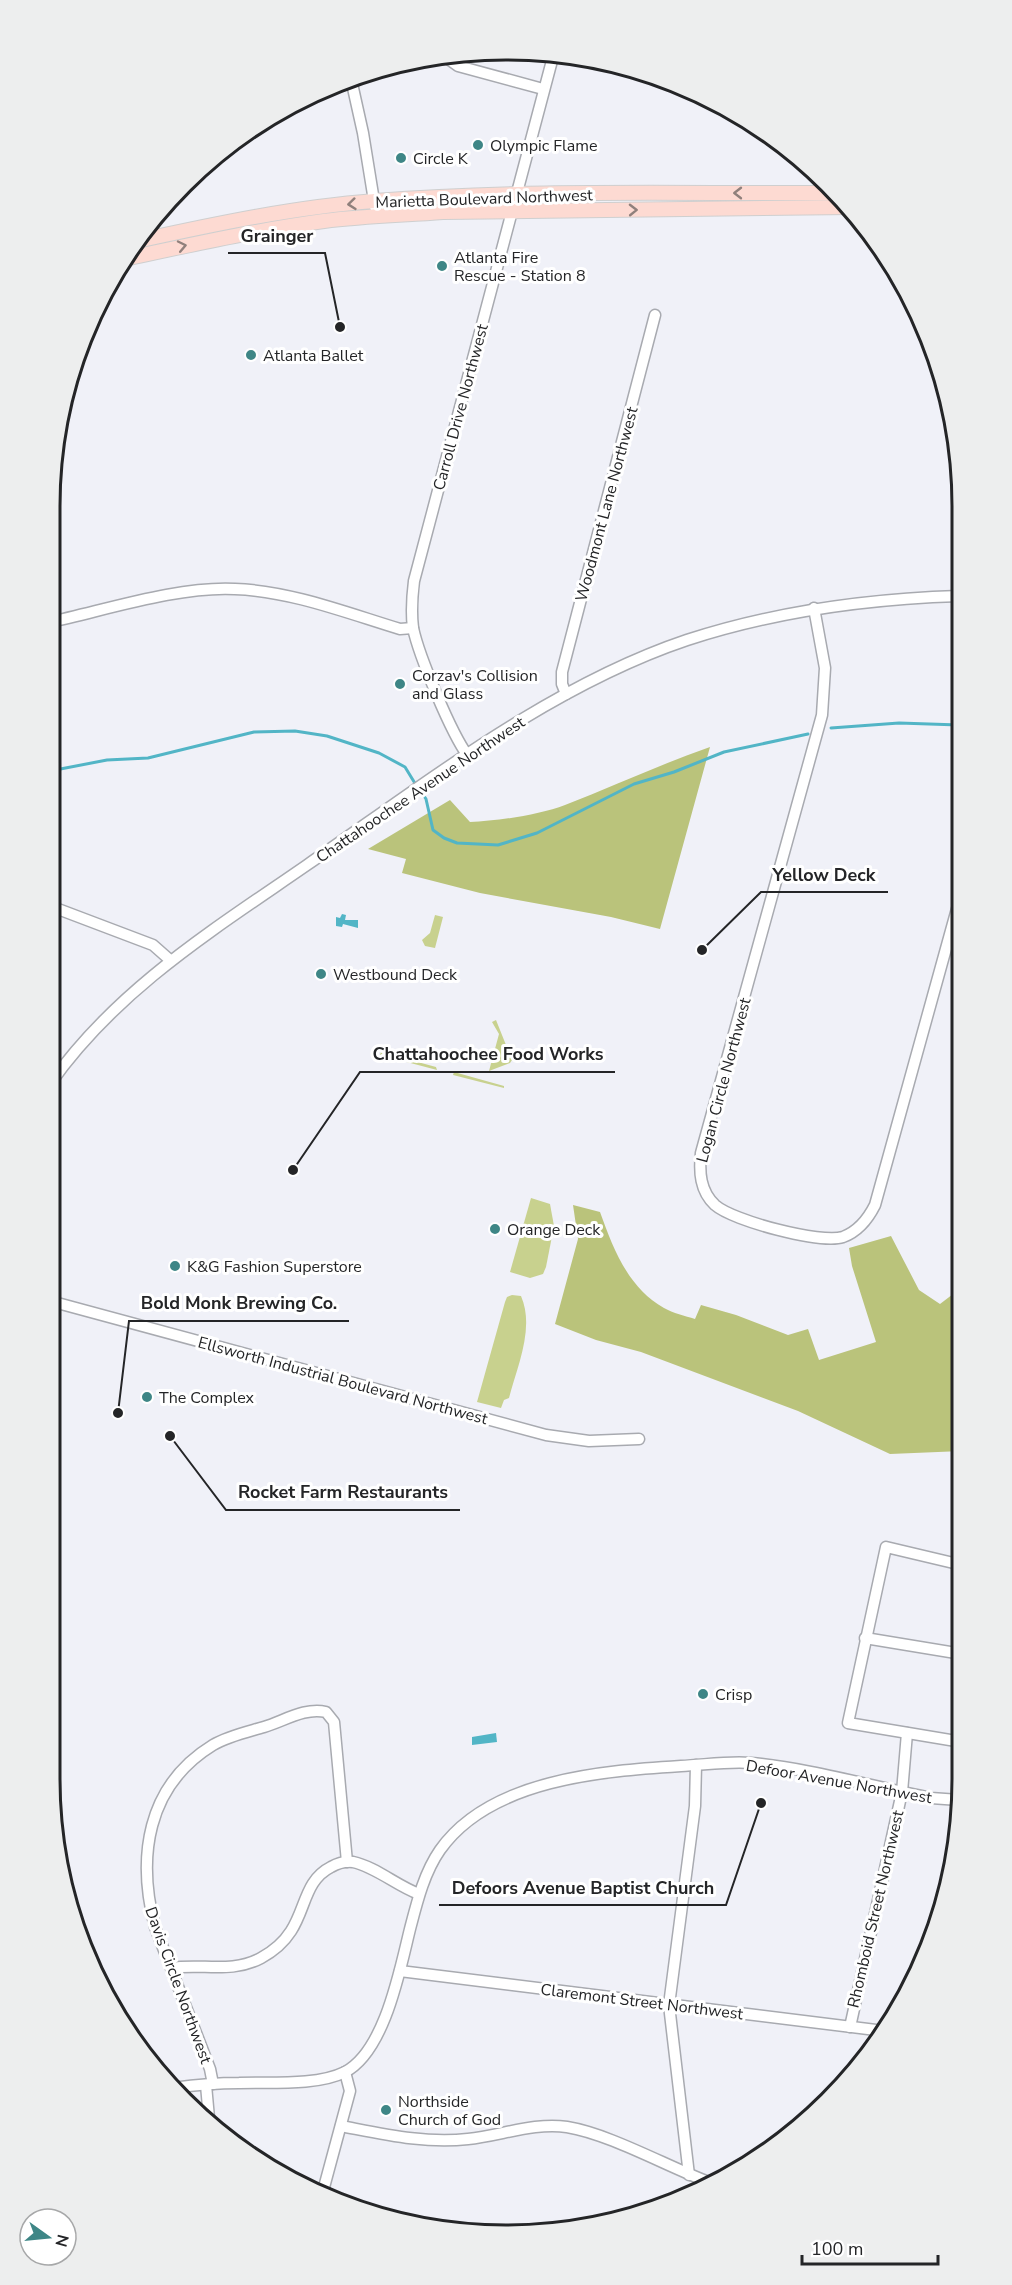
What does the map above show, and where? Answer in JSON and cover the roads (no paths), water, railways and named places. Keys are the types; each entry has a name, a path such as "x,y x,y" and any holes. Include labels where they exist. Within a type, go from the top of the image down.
{"main road":[{"name":"Marietta Boulevard Northwest","path":"149,239 270,215 374,201 515,196 823,193"},
{"path":"136,257 323,221 375,216 511,211 836,207"}],"street":[{"path":"454,63 543,88"},
{"name":"Carroll Drive Northwest","path":"468,756 457,739 420,652 413,628 414,581 551,63"},
{"path":"353,88 363,133 375,216"},
{"name":"Woodmont Lane Northwest","path":"566,694 562,684 562,672 655,315"},
{"path":"60,620 186,593 234,588 267,592 400,629 413,628"},
{"name":"Chattahoochee Avenue Northwest","path":"60,1072 97,1026 170,960 409,795 566,694 624,665 686,640 748,622 814,608 885,599 952,596"},
{"name":"Logan Circle Northwest","path":"814,608 825,668 822,715 701,1153 699,1168 702,1183 716,1205 737,1217 816,1238 844,1237 858,1229 868,1218 875,1205 952,927"},
{"path":"60,910 153,945 170,960"},
{"name":"Ellsworth Industrial Boulevard Northwest","path":"60,1304 546,1435 589,1441 639,1439"},
{"path":"952,1563 886,1548 848,1723 952,1740"},
{"path":"866,1638 952,1652"},
{"name":"Davis Circle Northwest","path":"209,2111 210,2069 155,1927 145,1870 150,1827 161,1801 178,1776 212,1745 296,1716 321,1711 330,1715 334,1722 347,1862"},
{"name":"Rhomboid Street Northwest","path":"850,2027 902,1792 907,1733"},
{"name":"Defoor Avenue Northwest","path":"345,2072 358,2061 381,2028 391,2005 420,1894 433,1862 448,1839 474,1818 504,1801 544,1785 583,1776 749,1763 902,1792 951,1799"},
{"path":"689,2175 669,2006 695,1806 696,1766"},
{"path":"171,1968 230,1968 263,1957 281,1944 291,1932 316,1877 336,1864 347,1862 364,1865 399,1886 420,1894"},
{"name":"Claremont Street Northwest","path":"400,1971 875,2030"},
{"path":"184,2087 298,2082 345,2072 350,2091 325,2186"},
{"path":"341,2126 442,2141 470,2139 540,2127 567,2127 589,2133 702,2180"}],"water":[{"path":"342,914 346,915 345,920 358,920 358,928 343,924 342,927 336,926 336,917 340,918"},
{"path":"496,1733 497,1742 472,1745 472,1737"}],"waterway":[{"path":"831,728 899,723 952,725"},
{"path":"60,769 107,760 148,758 254,732 295,731 327,736 379,753 405,767 416,785"},
{"path":"420,790 426,799 433,830 444,838 457,843 498,845 537,833 634,784 674,772 724,752 808,734"}],"place":[{"name":"Olympic Flame","path":"478,145"},
{"name":"Circle K","path":"401,158"},
{"name":"Atlanta Fire Rescue - Station 8","path":"442,266"},
{"name":"Grainger","path":"340,327"},
{"name":"Atlanta Ballet","path":"251,355"},
{"name":"Corzav's Collision and Glass","path":"400,684"},
{"name":"Yellow Deck","path":"702,950"},
{"name":"Westbound Deck","path":"321,974"},
{"name":"Chattahoochee Food Works","path":"293,1170"},
{"name":"Orange Deck","path":"495,1229"},
{"name":"K&G Fashion Superstore","path":"175,1266"},
{"name":"The Complex","path":"147,1397"},
{"name":"Bold Monk Brewing Co.","path":"118,1413"},
{"name":"Rocket Farm Restaurants","path":"170,1436"},
{"name":"Crisp","path":"703,1694"},
{"name":"Defoors Avenue Baptist Church","path":"761,1803"},
{"name":"Northside Church of God","path":"386,2110"}]}
